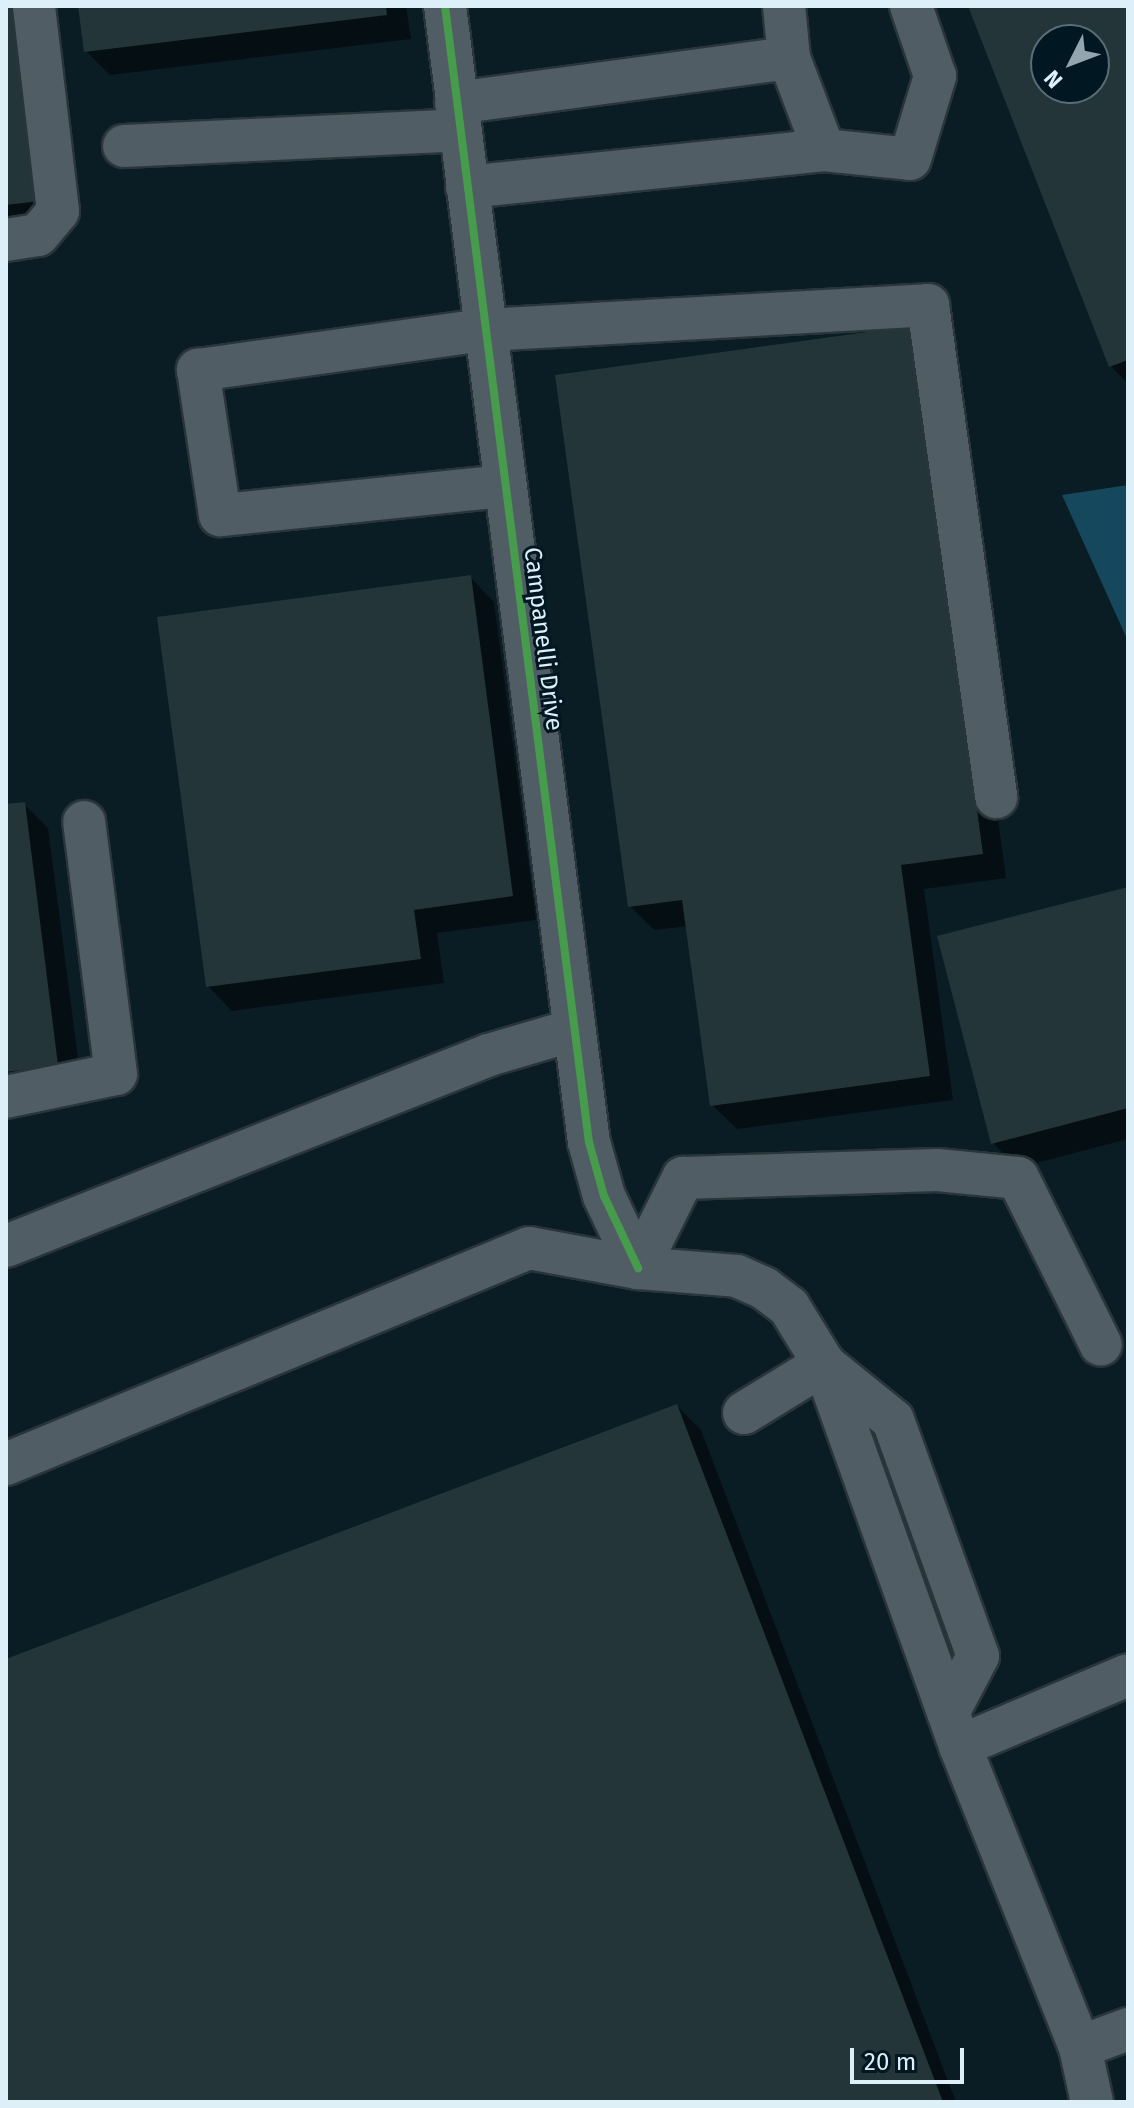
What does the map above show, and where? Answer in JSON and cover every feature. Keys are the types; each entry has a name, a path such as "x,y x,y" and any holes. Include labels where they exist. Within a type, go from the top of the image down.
{"street":[{"path":"6,240 38,235 58,211 34,6"},
{"name":"Campanelli Drive","path":"445,6 503,486 574,1030 595,1167 638,1268"},
{"path":"784,6 789,58 824,150"},
{"path":"467,187 824,150 910,159 935,76 911,6"},
{"path":"124,146 458,116 789,58"},
{"path":"503,486 220,515 198,370 484,330 928,305 996,797"},
{"path":"6,1097 116,1074 84,822"},
{"path":"6,1246 489,1055 574,1030"},
{"path":"638,1268 683,1178 937,1170 1018,1178 1101,1345"},
{"path":"6,1464 529,1248 638,1268 737,1276 764,1288 789,1307 824,1364 893,1420 978,1656 954,1730 1080,2047 1092,2102"},
{"path":"744,1413 824,1364"},
{"path":"954,1730 1128,1675"},
{"path":"1080,2047 1128,2029"}],"shaded area":[{"path":"1128,485 1128,641 1062,495"}],"building":[{"path":"6,6 16,6 40,201 6,205"},
{"path":"78,6 386,6 387,15 84,52"},
{"path":"968,6 1128,6 1128,360 1109,367"},
{"path":"911,326 983,854 901,865 930,1076 710,1106 682,900 628,907 555,375"},
{"path":"471,575 513,896 414,910 421,959 206,987 157,617"},
{"path":"25,802 58,1065 6,1072 6,804"},
{"path":"1128,887 1128,1108 991,1144 937,936"},
{"path":"677,1404 943,2102 6,2102 6,1659"}],"cycle path":[{"path":"445,6 589,1142 604,1196 638,1268"}]}
